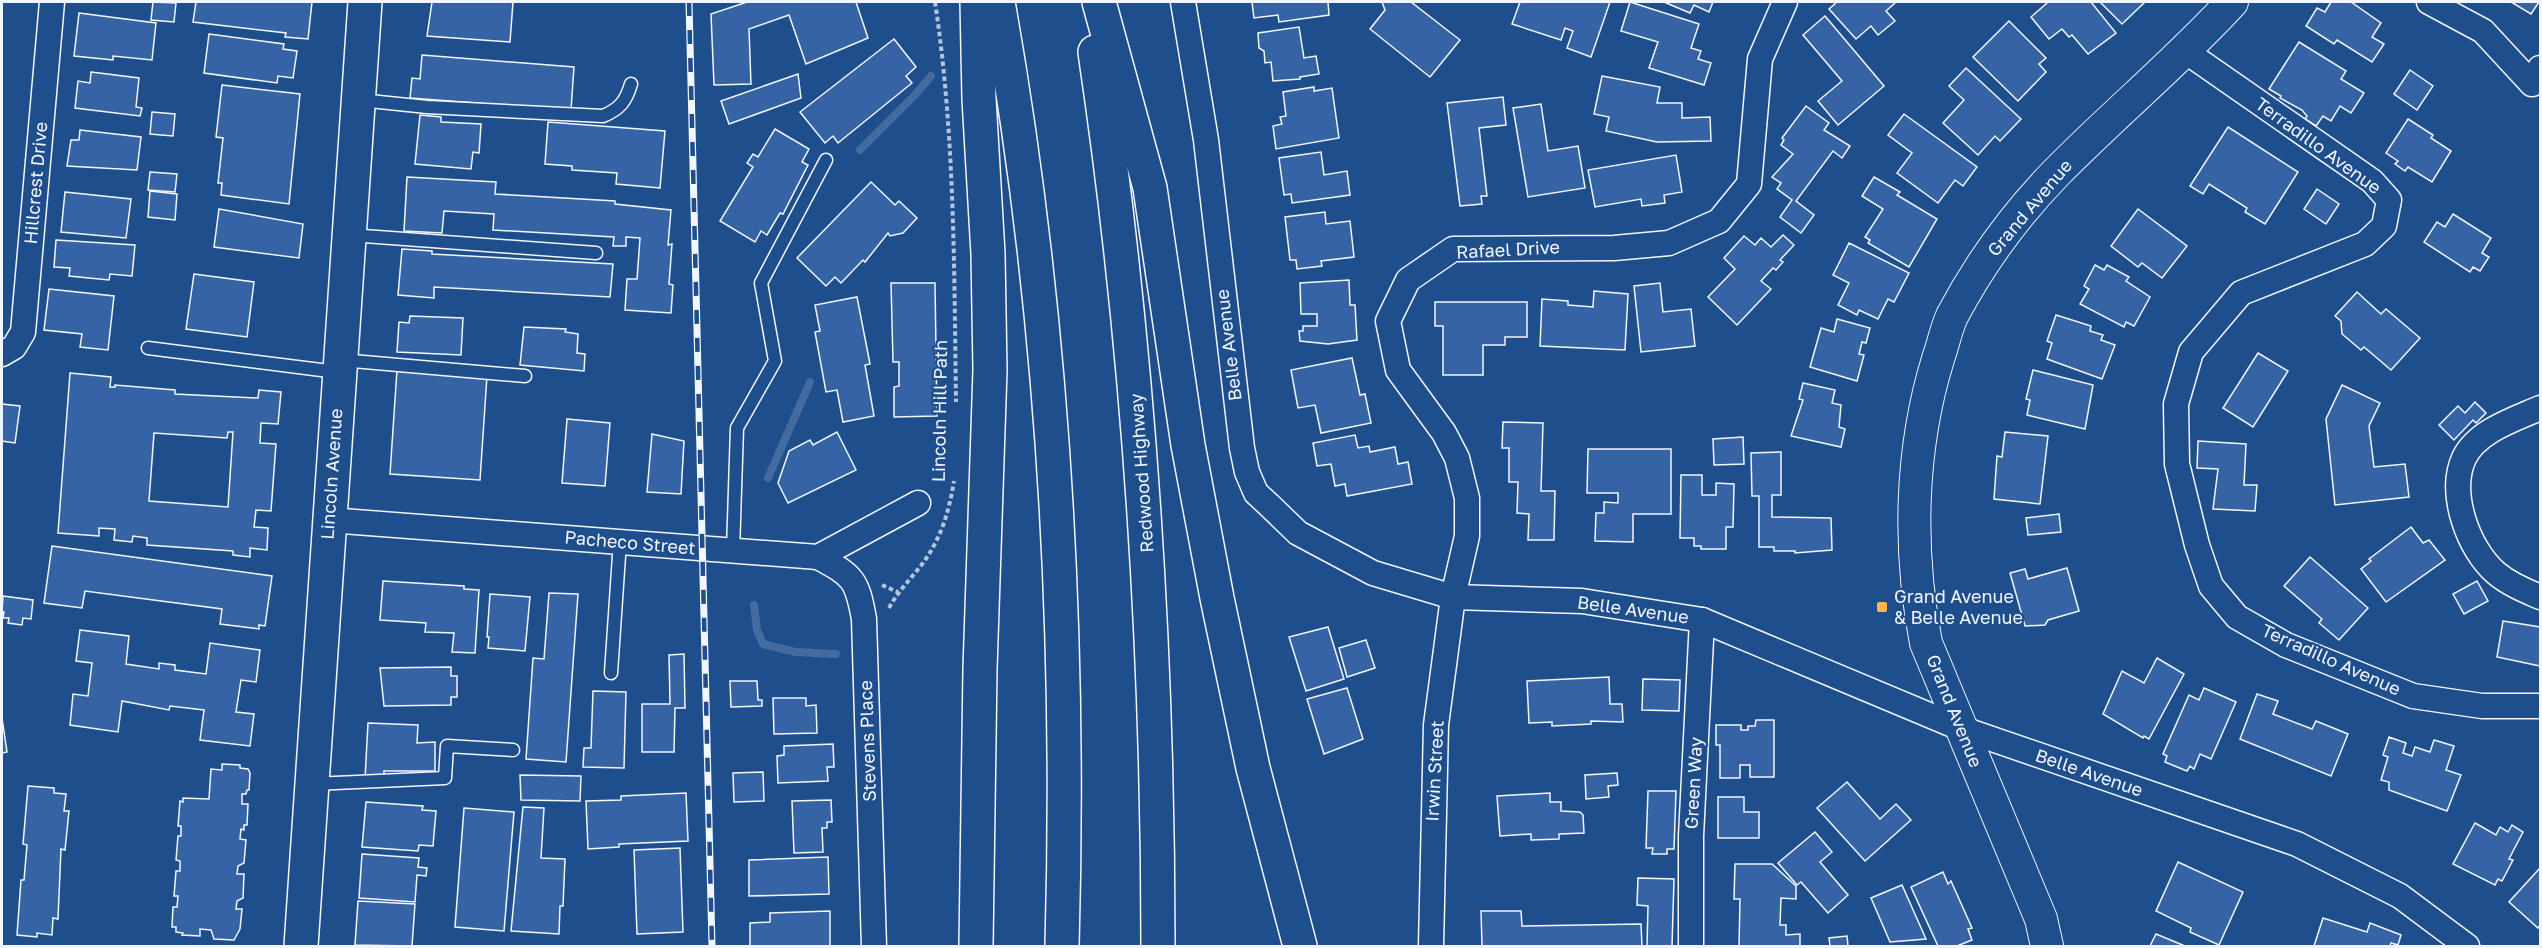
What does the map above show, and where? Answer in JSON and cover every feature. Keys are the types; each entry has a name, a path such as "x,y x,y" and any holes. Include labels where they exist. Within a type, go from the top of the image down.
{"main road":[{"name":"Lincoln Avenue","path":"301,946 365,2"},
{"path":"976,946 980,669 990,370 988,254 979,99 977,2"},
{"path":"998,2 1032,243 1054,481 1065,721 1063,935"},
{"name":"Redwood Highway","path":"1087,2 1122,249 1144,486 1156,727 1158,946"},
{"path":"1099,2 1150,188 1188,445 1219,608 1253,768 1300,946"}],"street":[{"name":"Hillcrest Drive","path":"2,354 14,347 23,332 52,2"},
{"name":"Belle Avenue","path":"1183,2 1206,140 1234,397 1247,472 1256,493 1298,533 1373,573 1453,597 1581,601 1702,620 1960,728 2297,844 2400,896 2467,946"},
{"name":"Rafael Drive","path":"1453,597 1467,536 1467,498 1457,458 1444,433 1398,370 1388,321 1408,279 1453,249 1614,248 1669,243 1719,221 1749,184 1760,59 1785,2"},
{"name":"Grand Avenue","path":"2047,946 2041,919 1926,643 1919,604 1914,510 1921,433 1932,378 1952,318 1997,243 2055,174 2185,51 2232,2"},
{"path":"2429,2 2483,31 2532,84 2541,68"},
{"name":"Terradillo Avenue","path":"2185,51 2372,181 2389,200 2384,226 2365,244 2241,293 2191,352 2176,404 2177,464 2197,545 2211,586 2237,617 2286,645 2413,696 2482,706 2541,706"},
{"path":"2541,408 2480,439 2465,457 2459,482 2464,519 2471,538 2482,556 2494,571 2510,584 2541,597"},
{"path":"818,557 918,503"},
{"name":"Pacheco Street","path":"329,520 818,557"},
{"name":"Stevens Place","path":"818,557 847,573 859,592 864,619 874,946"},
{"name":"Irwin Street","path":"1431,946 1436,725 1453,597"},
{"name":"Green Way","path":"1691,946 1691,836 1702,620"}],"lane":[{"path":"359,100 427,107 603,116 617,110 627,97 631,84"},
{"path":"734,550 737,428 775,361 761,283 826,160"},
{"path":"349,235 596,253"},
{"path":"148,348 340,366 525,376"},
{"path":"611,673 620,542"},
{"path":"312,784 445,777 447,746 513,750"}],"path":[{"name":"Lincoln Hill Path","path":"935,2 943,51 953,214 956,407"},
{"name":"Lincoln Hill Path","path":"886,615 898,592 922,565 942,533 950,506 955,474"}],"building":[{"path":"153,2 176,3 174,22 151,20"},
{"path":"196,2 312,2 308,39 285,37 286,33 193,22"},
{"path":"432,2 513,2 510,42 427,36"},
{"path":"747,2 856,2 868,38 806,64 789,15 749,29 751,84 714,85 711,14"},
{"path":"1252,2 1328,2 1329,15 1279,22 1278,15 1254,18"},
{"path":"1382,2 1411,2 1460,40 1430,77 1370,29 1385,10"},
{"path":"1520,2 1610,2 1591,57 1567,48 1573,31 1565,28 1561,40 1512,24"},
{"path":"1630,2 1699,24 1691,48 1701,51 1698,59 1711,63 1704,85 1649,68 1658,42 1621,31"},
{"path":"1664,2 1713,2 1709,12 1694,5 1690,13"},
{"path":"1837,2 1894,2 1886,11 1895,21 1878,35 1871,26 1856,39 1829,9"},
{"path":"2046,2 2091,2 2116,33 2088,54 2072,35 2069,37 2062,29 2049,39 2031,17"},
{"path":"2100,2 2145,2 2122,24"},
{"path":"2331,2 2351,2 2381,23 2372,37 2384,44 2372,62 2337,40 2334,44 2306,26 2317,8 2325,12"},
{"path":"2511,2 2539,2 2531,14"},
{"path":"79,13 156,23 152,60 113,56 113,60 74,56"},
{"path":"1825,16 1884,86 1838,125 1818,101 1842,81 1803,35"},
{"path":"2009,21 2046,58 2039,64 2046,72 2018,101 1973,57"},
{"path":"1299,27 1304,58 1316,56 1319,74 1300,77 1300,79 1273,81 1271,62 1265,63 1264,51 1259,48 1258,33"},
{"path":"209,34 284,44 283,49 297,51 293,78 278,76 277,83 204,73"},
{"path":"894,39 916,67 906,76 912,83 838,143 833,136 825,143 800,112"},
{"path":"2299,42 2346,71 2341,79 2364,93 2351,113 2340,106 2331,121 2323,116 2316,126 2305,119 2307,116 2302,110 2269,89"},
{"path":"422,55 574,67 571,110 410,98 412,78 420,79"},
{"path":"1966,68 2021,119 2000,141 1995,136 1978,155 1943,123 1964,100 1949,86"},
{"path":"2410,70 2433,86 2417,110 2394,94"},
{"path":"91,72 139,78 136,107 142,108 140,116 75,108 78,81 90,83"},
{"path":"798,74 801,98 729,124 721,101"},
{"path":"1602,76 1660,87 1657,103 1682,103 1682,118 1710,117 1711,141 1657,142 1606,131 1609,117 1594,114"},
{"path":"222,85 300,94 289,204 221,195 222,183 218,183 223,138 216,137"},
{"path":"1314,87 1314,91 1332,88 1339,138 1276,149 1273,126 1282,124 1280,117 1286,116 1283,92"},
{"path":"1503,97 1506,125 1479,128 1487,196 1481,196 1482,204 1460,206 1447,103"},
{"path":"1541,104 1548,151 1578,146 1585,188 1528,197 1513,108"},
{"path":"1806,106 1829,123 1824,130 1850,146 1842,158 1833,151 1796,201 1814,215 1801,233 1780,217 1792,200 1777,189 1781,183 1772,177 1793,154 1781,145 1784,140 1782,138"},
{"path":"152,112 175,114 173,136 150,134"},
{"path":"1904,114 1977,167 1963,186 1955,180 1938,203 1897,173 1912,153 1888,135"},
{"path":"420,115 441,117 441,122 481,124 479,153 473,152 471,169 415,164"},
{"path":"2408,119 2433,135 2431,138 2451,151 2432,182 2408,167 2405,171 2395,164 2398,161 2386,153"},
{"path":"548,122 665,131 660,188 616,184 617,173 572,170 572,166 545,164"},
{"path":"2228,127 2298,172 2265,224 2245,212 2247,208 2209,184 2203,194 2190,186"},
{"path":"775,129 809,149 802,162 808,165 783,214 780,213 767,235 761,231 755,242 720,221 753,167 747,163 753,154 758,157"},
{"path":"80,130 141,137 137,170 67,166 71,140 79,140"},
{"path":"1321,152 1324,175 1347,171 1350,195 1292,203 1291,194 1284,195 1279,158"},
{"path":"1676,155 1682,192 1664,195 1665,203 1642,206 1641,199 1595,207 1588,170"},
{"path":"150,172 177,174 175,192 148,190"},
{"path":"407,177 496,182 495,194 615,201 615,204 671,210 668,245 672,244 669,284 673,285 671,313 625,310 627,279 637,279 640,238 626,237 626,246 613,246 614,237 493,230 494,214 444,211 442,233 404,231"},
{"path":"1874,177 1900,192 1897,195 1937,219 1909,267 1868,243 1870,240 1865,237 1883,209 1862,196"},
{"path":"871,182 895,205 899,201 917,218 903,233 890,236 888,233 865,262 863,260 841,283 835,277 826,286 797,258"},
{"path":"2317,189 2339,204 2326,224 2304,209"},
{"path":"150,191 177,194 175,220 148,217"},
{"path":"65,192 131,199 126,238 61,232"},
{"path":"219,209 303,224 299,258 214,247"},
{"path":"2138,209 2187,246 2162,278 2142,263 2138,267 2111,246"},
{"path":"1325,212 1326,224 1350,221 1354,257 1321,261 1322,266 1297,269 1296,260 1290,260 1285,217"},
{"path":"2453,214 2491,238 2482,253 2489,257 2480,271 2473,267 2470,272 2424,242 2437,222 2445,227"},
{"path":"1783,235 1794,245 1780,260 1783,262 1776,270 1773,268 1761,281 1771,289 1737,325 1708,297 1735,269 1724,258 1744,236 1755,245 1761,238 1771,247"},
{"path":"56,240 135,245 132,276 110,274 109,280 69,276 70,268 54,267"},
{"path":"1849,243 1909,273 1894,302 1888,299 1878,319 1859,310 1857,315 1838,305 1849,283 1833,275"},
{"path":"402,249 432,251 432,254 613,264 610,297 434,287 434,298 398,295"},
{"path":"2095,265 2104,270 2107,265 2129,277 2126,281 2150,297 2134,326 2126,322 2124,327 2080,304 2089,289 2084,286"},
{"path":"194,274 254,282 247,337 186,329"},
{"path":"1349,280 1350,305 1355,305 1357,340 1328,344 1300,341 1299,331 1303,331 1303,326 1317,326 1317,314 1301,314 1300,283"},
{"path":"891,283 935,283 937,416 894,417 894,387 899,386 899,362 893,362"},
{"path":"1660,283 1663,312 1691,309 1695,346 1641,352 1634,286"},
{"path":"49,289 114,296 108,350 80,347 82,334 44,330"},
{"path":"1594,291 1628,294 1625,350 1540,346 1542,299 1568,301 1568,305 1593,307"},
{"path":"2357,292 2381,314 2386,309 2420,338 2391,370 2364,347 2361,350 2342,334 2341,321 2335,316"},
{"path":"857,297 870,364 865,365 874,416 843,422 837,390 826,392 815,332 820,331 815,305"},
{"path":"1435,302 1527,302 1527,337 1505,337 1505,345 1483,345 1483,375 1443,375 1443,326 1435,326"},
{"path":"2056,315 2091,326 2090,331 2103,335 2101,340 2115,345 2102,379 2047,359 2052,343 2047,341"},
{"path":"410,316 463,318 461,355 397,352 399,322 409,323"},
{"path":"1837,319 1870,328 1866,343 1862,342 1859,354 1864,355 1857,381 1810,367 1821,328 1834,332"},
{"path":"524,327 566,329 565,332 578,334 577,353 585,354 584,371 520,365"},
{"path":"2258,353 2288,371 2253,427 2223,408"},
{"path":"1352,358 1360,395 1365,394 1371,423 1321,433 1315,405 1298,408 1291,370"},
{"path":"397,370 487,376 480,480 390,474"},
{"path":"2033,370 2093,385 2085,429 2027,415 2030,400 2026,399"},
{"path":"70,373 111,377 110,387 115,387 115,385 175,390 175,394 258,398 259,390 281,392 278,424 261,423 260,443 276,444 271,511 256,510 254,527 268,528 267,550 250,548 250,557 233,555 233,551 147,545 147,538 133,536 132,542 114,540 115,529 99,528 99,536 58,533","holes":["228,432 233,432 228,507 149,501 154,433 227,438"]},
{"path":"1803,383 1835,390 1832,403 1841,405 1839,427 1845,429 1841,447 1791,436 1803,400 1799,399"},
{"path":"2342,385 2380,403 2369,426 2374,467 2405,464 2409,497 2335,505 2326,419"},
{"path":"2475,402 2486,413 2476,423 2473,420 2454,440 2439,425 2458,406 2465,413"},
{"path":"2,404 20,406 15,443 2,441"},
{"path":"567,419 610,423 605,486 562,483"},
{"path":"1503,422 1543,423 1541,491 1555,491 1554,540 1528,540 1529,514 1517,513 1518,482 1509,482 1509,448 1502,448"},
{"path":"837,432 856,470 788,503 778,483 789,451 810,440 813,445"},
{"path":"2005,432 2048,436 2040,504 1994,499 1997,456 2002,457"},
{"path":"652,434 684,441 681,494 647,492"},
{"path":"1355,435 1358,448 1369,446 1370,452 1395,447 1398,464 1408,462 1412,484 1347,496 1345,484 1335,486 1331,464 1317,466 1313,443"},
{"path":"1743,437 1744,464 1714,465 1713,439"},
{"path":"2198,441 2246,444 2244,485 2257,485 2255,511 2213,509 2218,469 2197,468"},
{"path":"1588,449 1671,449 1671,514 1633,514 1633,542 1595,541 1596,513 1604,513 1604,502 1618,503 1618,493 1587,493"},
{"path":"1781,452 1781,495 1772,495 1772,517 1831,518 1832,550 1795,553 1795,551 1774,551 1774,547 1759,547 1759,496 1752,496 1751,453"},
{"path":"1681,475 1702,475 1702,495 1716,495 1716,483 1734,484 1733,527 1726,527 1726,549 1701,549 1701,546 1694,546 1694,538 1680,538"},
{"path":"2059,514 2061,532 2028,535 2026,518"},
{"path":"2411,527 2423,543 2429,540 2445,560 2386,602 2361,569 2371,561 2369,559"},
{"path":"52,546 272,576 265,626 259,625 259,629 220,624 222,609 85,591 82,608 44,603"},
{"path":"2310,557 2368,608 2339,640 2319,623 2322,619 2284,586"},
{"path":"2067,568 2079,611 2048,620 2045,625 2025,626 2010,573 2025,569 2028,579"},
{"path":"383,581 464,586 464,589 479,590 475,653 452,652 454,633 425,632 426,623 380,620"},
{"path":"2477,581 2488,601 2464,614 2453,594"},
{"path":"549,593 578,594 566,762 526,759 533,658 544,659"},
{"path":"490,594 530,597 525,651 488,648"},
{"path":"3,596 33,600 31,619 23,618 22,625 8,623 9,618 3,618"},
{"path":"2503,621 2540,627 2540,666 2497,657"},
{"path":"1328,627 1344,679 1306,691 1289,637"},
{"path":"80,630 129,636 126,664 159,669 159,663 175,665 175,670 206,674 210,643 260,650 256,682 241,680 236,712 254,714 250,746 200,740 204,710 170,706 169,710 122,701 118,732 70,725 73,694 88,696 92,663 76,661"},
{"path":"1366,640 1375,668 1347,677 1339,648"},
{"path":"684,654 685,708 675,708 674,752 642,752 642,704 670,704 669,655"},
{"path":"2157,658 2184,674 2149,739 2144,736 2143,738 2103,714 2122,671 2144,683"},
{"path":"451,667 451,676 457,676 457,697 451,697 451,705 384,706 380,668"},
{"path":"1609,677 1610,704 1622,704 1623,722 1591,721 1591,724 1552,726 1552,722 1529,723 1527,681"},
{"path":"1643,679 1680,680 1679,711 1642,710"},
{"path":"730,681 757,681 758,700 762,700 762,706 731,707"},
{"path":"1347,688 1363,739 1324,754 1307,699"},
{"path":"2204,688 2236,702 2211,759 2200,754 2194,769 2190,766 2187,771 2165,762 2167,756 2163,754 2189,695 2199,700"},
{"path":"593,691 626,692 624,768 583,767 584,748 591,748"},
{"path":"2257,694 2278,701 2273,714 2312,729 2316,721 2348,734 2331,776 2240,739"},
{"path":"773,698 806,698 806,706 816,705 817,733 774,734"},
{"path":"2,718 7,752 2,753"},
{"path":"1756,720 1774,720 1774,777 1750,777 1750,765 1740,765 1740,778 1720,778 1720,745 1716,745 1716,725 1741,725 1741,730 1748,730 1748,726 1755,726"},
{"path":"368,723 418,725 417,743 435,742 435,771 384,771 384,779 365,779"},
{"path":"2389,737 2406,743 2403,753 2412,756 2415,747 2430,752 2434,740 2454,746 2446,770 2461,775 2447,811 2389,790 2389,782 2381,780 2388,757 2383,755"},
{"path":"833,744 834,767 827,767 828,781 778,783 777,756 784,755 784,746"},
{"path":"222,764 240,765 240,768 248,769 250,773 249,790 246,794 242,794 242,804 248,804 247,825 244,825 244,830 241,829 240,839 246,840 244,863 238,866 237,874 244,874 243,898 237,901 236,909 242,909 240,929 234,940 214,939 211,930 200,929 200,936 182,935 183,933 176,932 176,927 172,927 173,907 177,907 178,896 174,896 176,871 180,871 180,861 176,860 178,836 181,836 181,826 178,826 180,801 183,802 183,798 209,799 211,769 222,770"},
{"path":"763,772 764,801 734,802 733,773"},
{"path":"1617,773 1618,785 1608,786 1609,797 1586,799 1585,775"},
{"path":"520,775 581,776 580,801 521,800"},
{"path":"1847,782 1880,819 1896,804 1911,820 1865,861 1817,808"},
{"path":"28,786 54,788 54,793 66,794 64,811 69,811 65,850 61,849 58,919 53,918 52,935 37,933 37,937 17,935 21,880 24,880 27,845 23,844"},
{"path":"1648,791 1676,791 1674,849 1667,849 1667,854 1652,854 1653,848 1646,848"},
{"path":"686,793 688,841 619,844 619,847 588,849 586,801 621,800 621,796"},
{"path":"1550,793 1550,802 1561,802 1561,811 1580,812 1583,815 1584,833 1559,834 1559,839 1531,840 1531,834 1500,836 1497,796"},
{"path":"1718,797 1744,797 1744,812 1759,812 1759,838 1718,838"},
{"path":"831,800 832,822 827,822 827,828 822,828 823,852 794,853 792,801"},
{"path":"366,802 423,806 422,810 436,811 433,846 419,845 418,851 362,847"},
{"path":"523,807 544,808 541,858 565,859 559,934 511,931"},
{"path":"464,808 514,812 504,931 455,927"},
{"path":"2475,823 2496,835 2500,827 2508,832 2512,825 2523,832 2509,859 2513,860 2502,881 2498,879 2495,885 2453,864"},
{"path":"1815,832 1832,852 1820,862 1848,895 1828,913 1801,882 1797,885 1778,863"},
{"path":"680,848 683,932 637,934 634,850"},
{"path":"362,854 419,858 418,867 427,868 426,876 417,875 415,902 359,898"},
{"path":"828,857 829,894 749,896 749,860"},
{"path":"2178,862 2243,892 2219,945 2190,932 2191,928 2156,911"},
{"path":"1735,864 1772,864 1796,886 1796,899 1781,898 1780,925 1786,925 1786,935 1800,934 1800,946 1739,946 1740,899 1734,899"},
{"path":"2540,868 2540,925 2538,928 2509,902"},
{"path":"1943,872 1948,884 1951,881 1972,928 1968,929 1972,940 1957,946 1938,946 1911,887"},
{"path":"1638,878 1674,879 1672,946 1647,946 1648,906 1637,905"},
{"path":"1902,885 1926,939 1890,942 1871,898"},
{"path":"358,901 415,904 412,946 355,945"},
{"path":"830,911 830,946 750,946 750,923 770,922 770,913"},
{"path":"1481,911 1521,911 1522,926 1641,924 1642,946 1482,946"},
{"path":"2323,918 2367,932 2370,923 2401,935 2398,945 2391,943 2390,946 2314,946"},
{"path":"2156,934 2185,946 2150,946"},
{"path":"1847,936 1848,946 1830,946 1829,938"}],"waterway":[{"path":"860,150 931,76"},
{"path":"768,478 810,382"},
{"path":"754,605 757,630 763,644 795,652 836,654"}],"railway":[{"path":"689,2 712,946"}],"place":[{"name":"Grand Avenue & Belle Avenue","path":"1882,607"}]}
